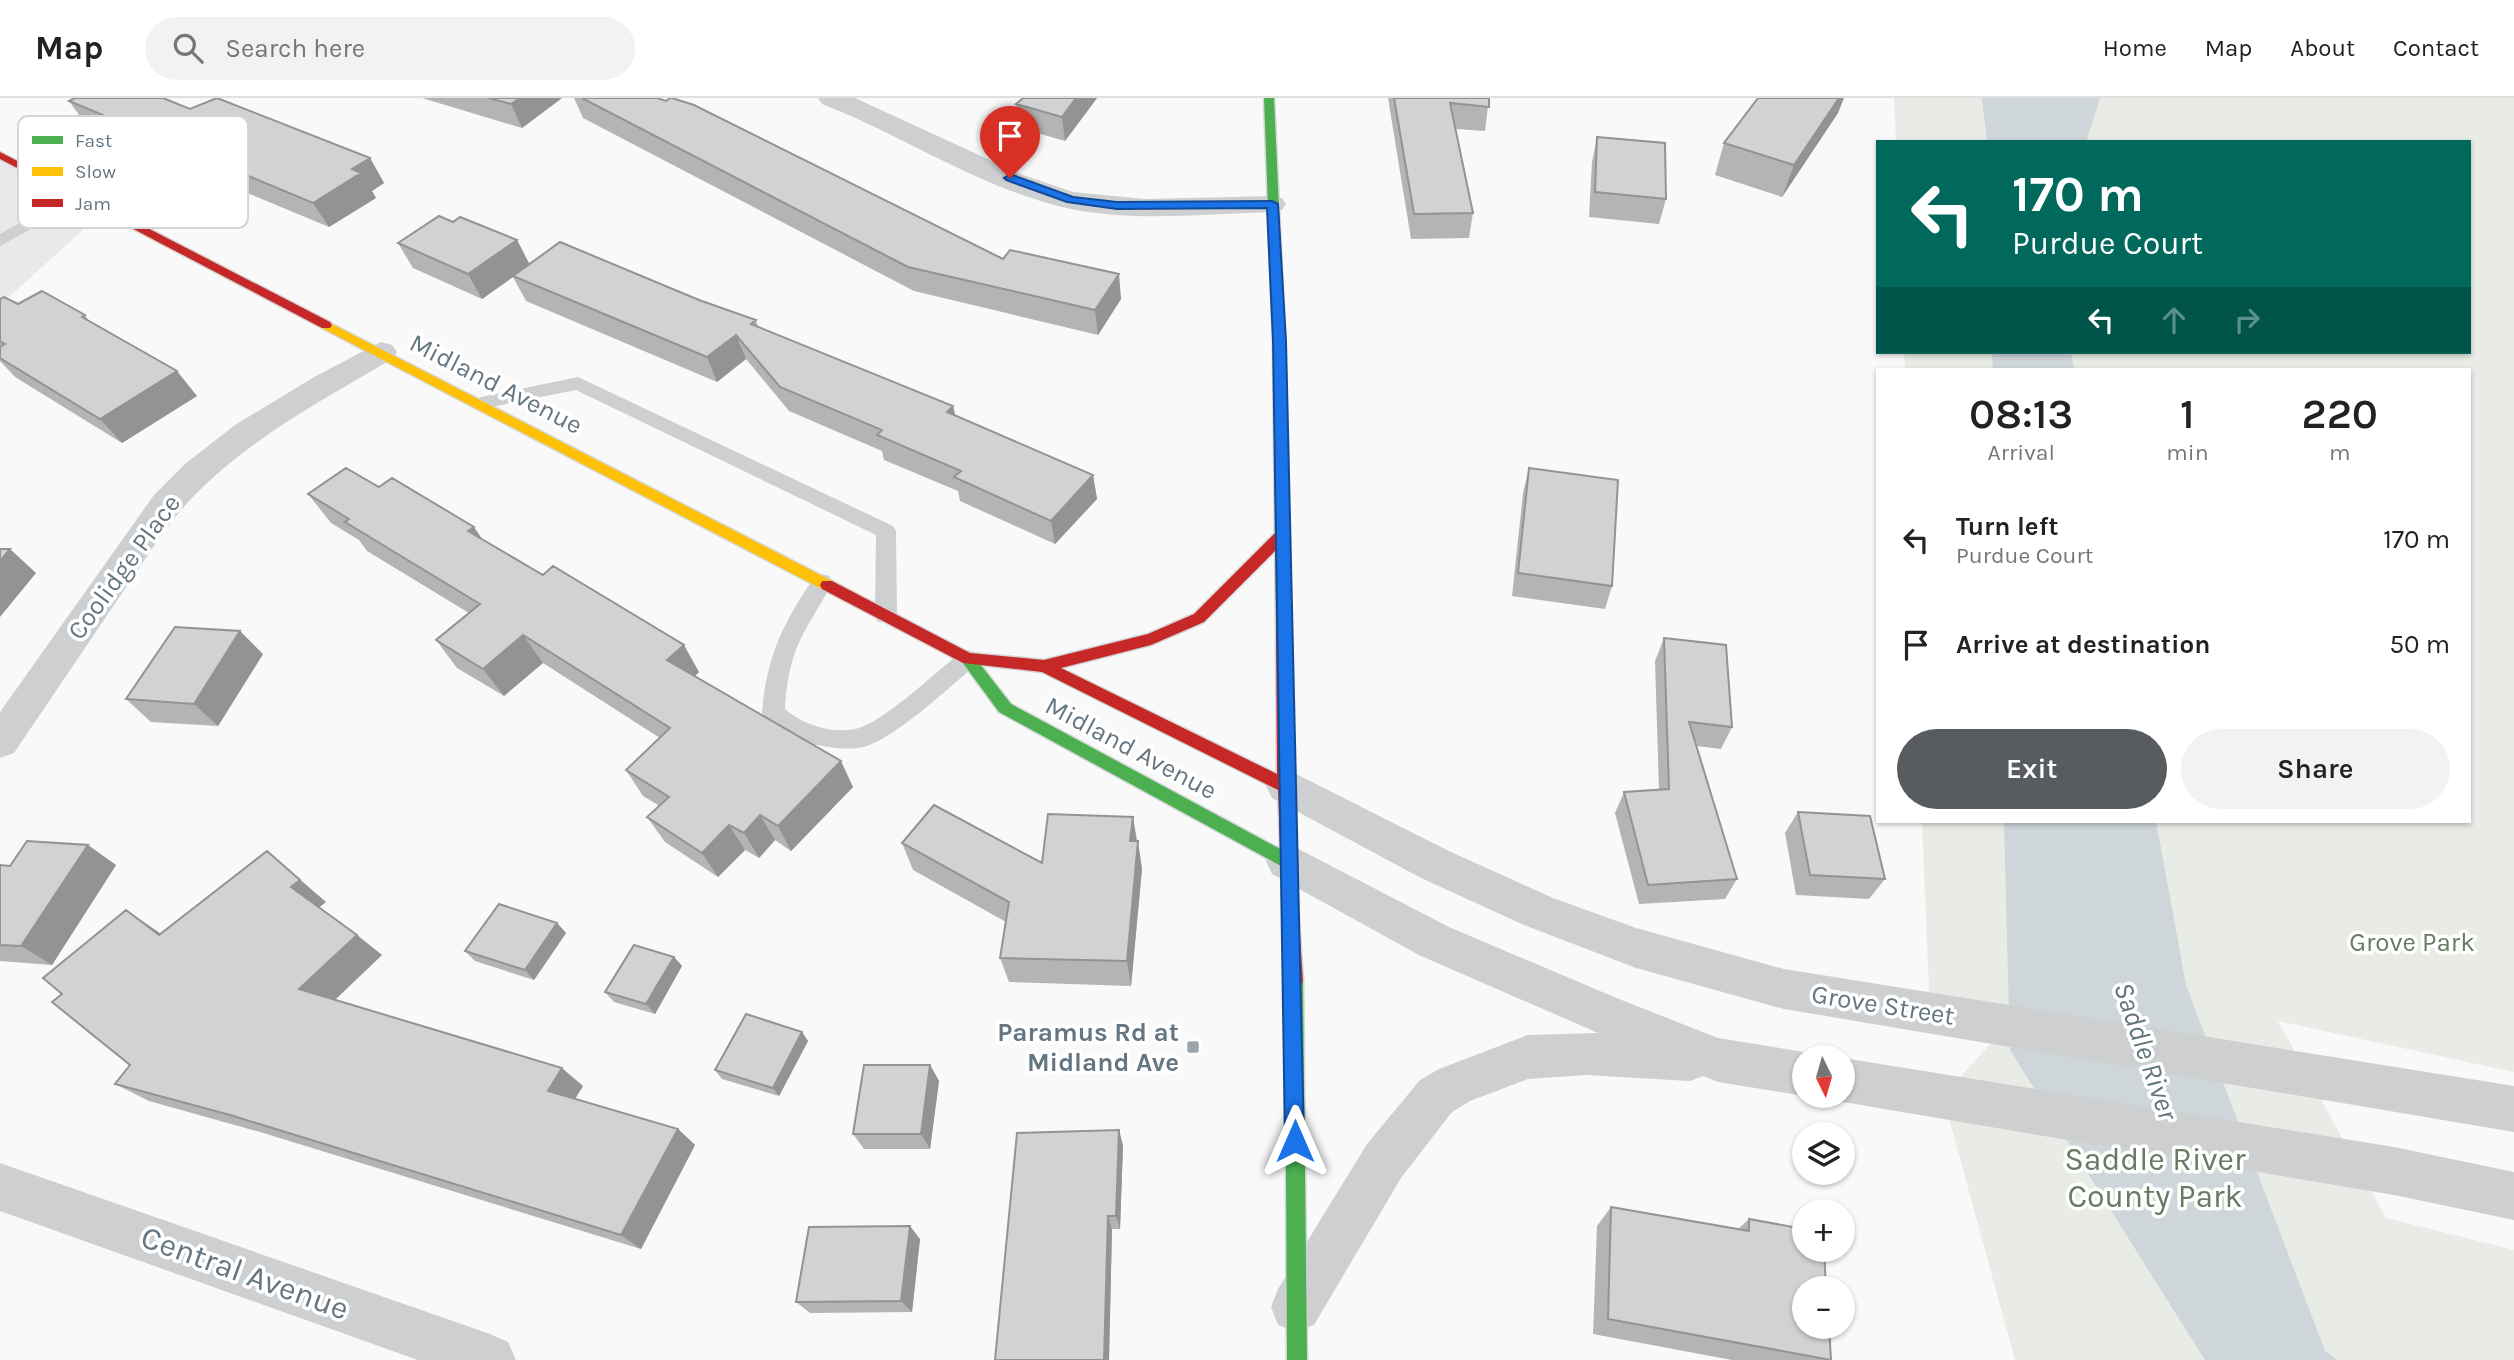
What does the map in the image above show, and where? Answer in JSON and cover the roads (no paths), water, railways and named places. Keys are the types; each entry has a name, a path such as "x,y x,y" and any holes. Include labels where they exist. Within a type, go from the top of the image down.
{"street":[{"path":"831,98 1033,188 1071,200 1117,206 1272,204"},
{"path":"1269,98 1279,341 1287,861 1294,975 1297,1360"},
{"name":"Midland Avenue","path":"0,155 18,164"},
{"name":"Midland Avenue","path":"140,228 481,403 968,659 1044,666 1286,786"},
{"name":"Coolidge Place","path":"0,742 137,540 176,493 223,451 271,417 381,352"},
{"path":"1044,666 1151,639 1199,618 1282,536"},
{"name":"Midland Avenue","path":"968,659 1005,708 1287,861"},
{"name":"Grove Street","path":"1286,786 1436,866 1539,912 1636,948 1784,989 2514,1108"},
{"path":"1287,861 1434,941 1718,1060"},
{"path":"1296,1307 1384,1161 1436,1096 1454,1085 1528,1057 1586,1054 1718,1060 1792,1072"},
{"path":"1855,1082 2394,1171 2514,1196"},
{"name":"Central Avenue","path":"0,1186 490,1360"}],"lane":[{"path":"0,242 24,228"},
{"path":"481,403 578,383 886,531 886,616"},
{"path":"822,582 785,638 775,676 773,712 792,729 819,736 858,739 893,720 968,659"}],"water":[{"path":"1982,98 2100,98 2087,140 1987,140"},
{"path":"1992,354 2071,354 2074,368 1993,368"},
{"name":"Saddle River","path":"2004,823 2156,823 2186,985 2325,1351 2337,1360 2205,1360 2010,1050"}],"place":[{"name":"Paramus Rd at Midland Ave","path":"1193,1047"}],"park label":[{"name":"Grove Park","path":"2412,942"},
{"name":"Saddle River County Park","path":"2155,1178"}]}
